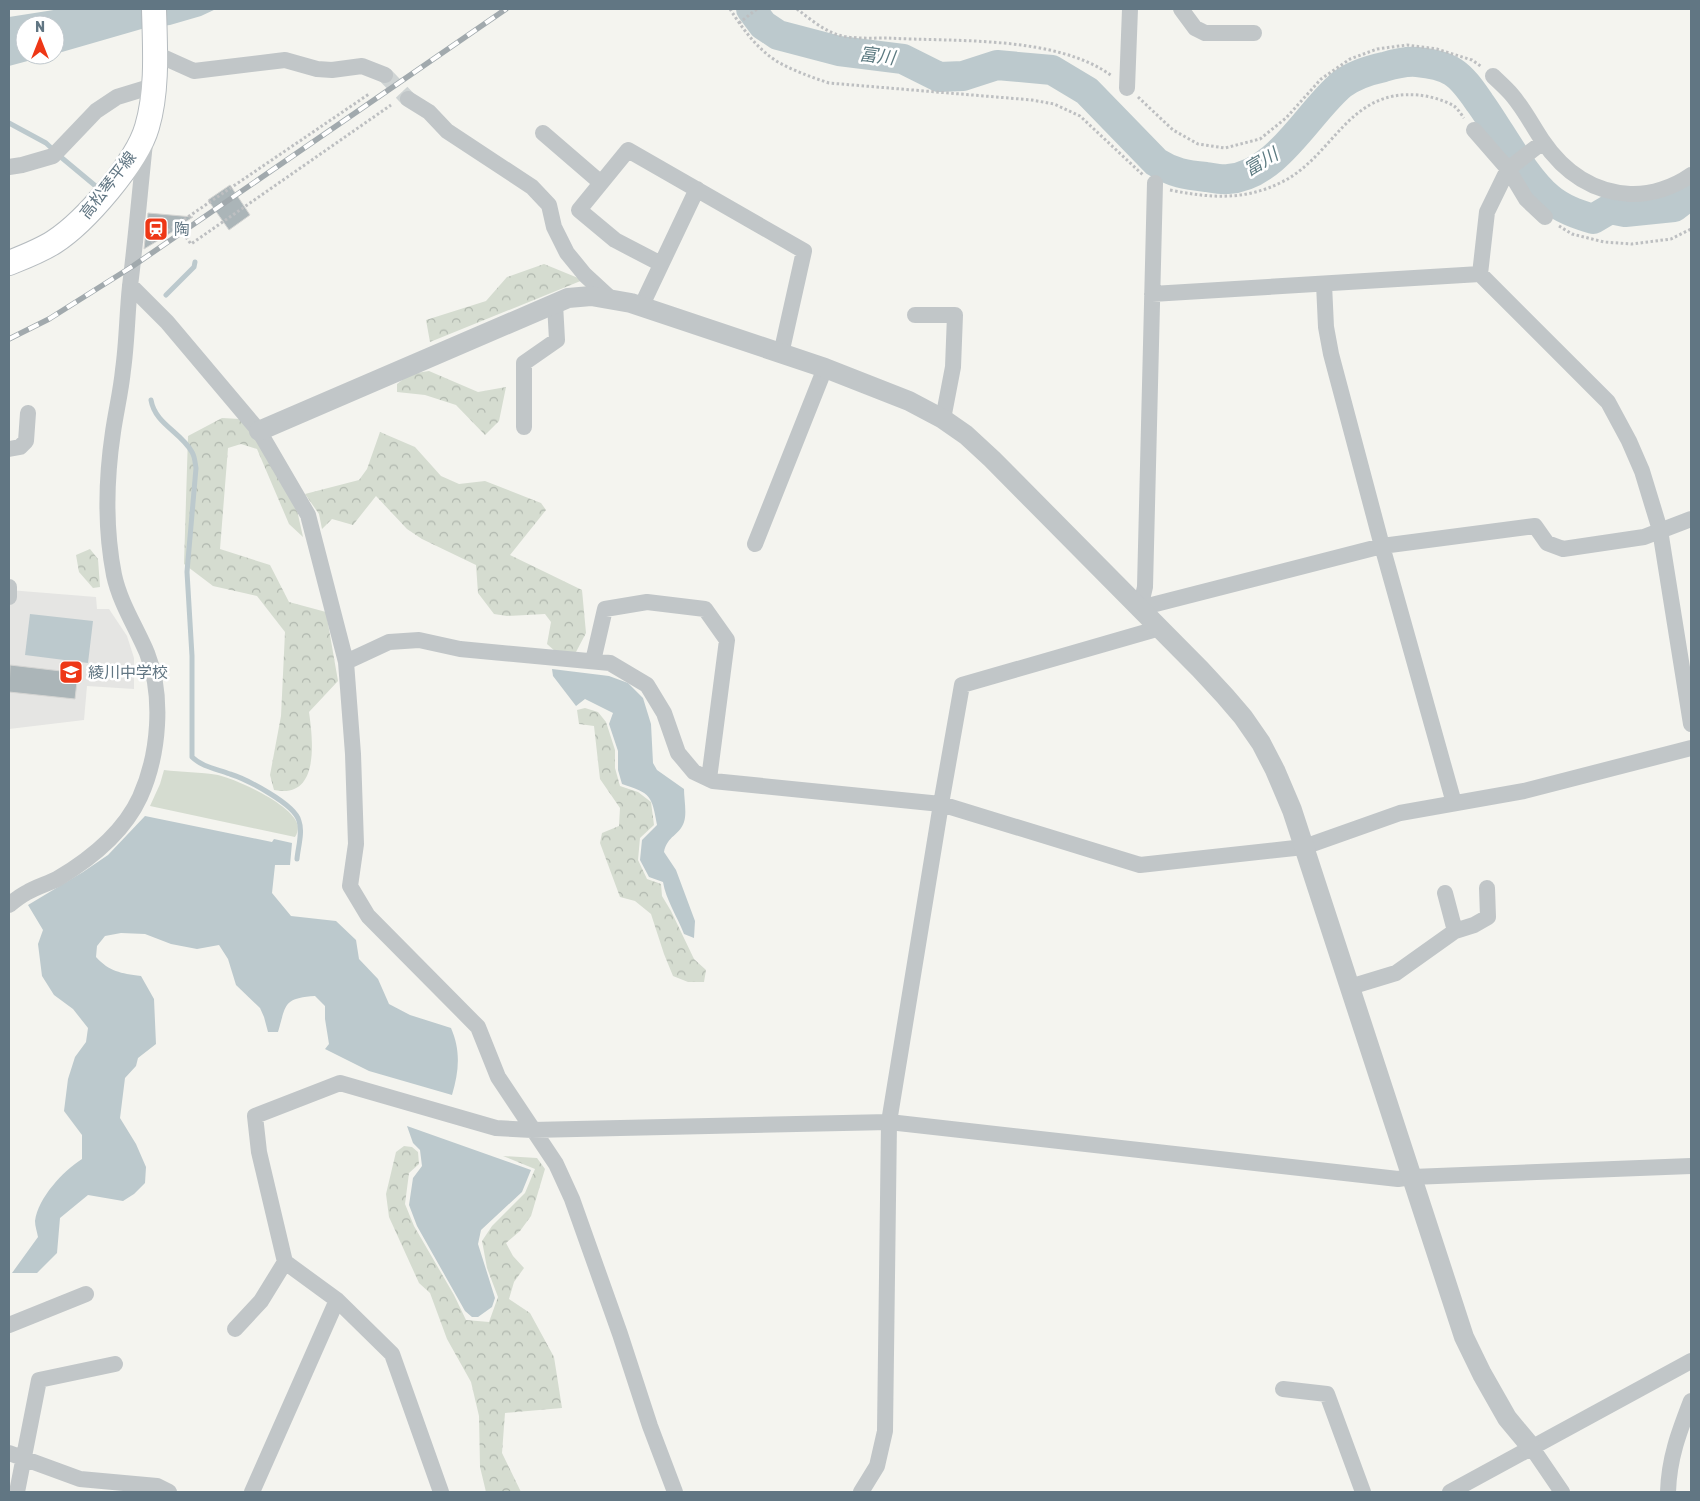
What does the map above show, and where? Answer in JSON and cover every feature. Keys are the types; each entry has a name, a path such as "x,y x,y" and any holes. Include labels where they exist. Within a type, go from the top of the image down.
{"main road":[{"name":"高松琴平線","path":"9,263 54,243 74,227 121,173 137,148 147,128 153,86 154,19"}],"street":[{"path":"1127,88 1130,9"},
{"path":"1181,9 1196,28 1205,33 1254,33"},
{"path":"154,53 194,71 285,60 317,69 332,70 362,66 385,75"},
{"path":"1493,76 1513,96 1542,144 1569,171 1589,184 1616,193 1644,194 1668,187 1691,175"},
{"path":"9,168 56,153 103,106 117,97 153,86"},
{"path":"408,98 429,112 447,131 532,187 549,205 554,227 567,253 585,275 610,298"},
{"path":"9,905 27,892 56,879 84,861 126,820 146,782 156,738 156,692 152,672 147,654 122,600 114,577 108,522 111,449 124,370 130,286 147,128"},
{"path":"1474,130 1510,168 1526,199 1546,217"},
{"path":"543,133 601,183"},
{"path":"1480,274 1487,212 1510,168 1542,144"},
{"path":"661,264 615,240 579,210 628,150 804,250 781,354"},
{"path":"1140,608 1145,587 1155,183"},
{"path":"641,307 697,189"},
{"path":"1152,294 1480,274 1608,402 1629,441 1642,471 1660,530 1691,724"},
{"path":"1324,284 1326,327 1331,354 1382,546 1454,802"},
{"path":"130,286 168,322 259,431 308,515 346,662 353,754 356,844 350,886 368,916 478,1027 498,1077 556,1164 572,1200 620,1334 650,1426 675,1492"},
{"path":"259,431 568,298 591,296 610,298 641,307 825,368 909,400 943,419 966,435 1160,628 1224,696 1242,717 1260,743 1275,770 1292,810 1464,1337 1507,1418 1532,1448 1562,1492"},
{"path":"524,427 524,363 557,340 555,304"},
{"path":"915,315 955,315 953,367 943,419"},
{"path":"755,544 825,368"},
{"path":"9,449 20,447 26,441 28,413"},
{"path":"1140,608 1382,546 1535,526 1547,543 1563,549 1644,537 1691,519"},
{"path":"9,587 9,596"},
{"path":"593,661 604,609 647,602 705,609 728,640 709,779"},
{"path":"861,1492 877,1466 886,1431 888,1122 940,804 962,685 1160,628"},
{"path":"346,662 389,642 419,640 460,649 610,663 647,685 664,713 678,753 694,772 713,781 940,804 1140,865 1304,847 1400,813 1524,791 1691,748"},
{"path":"1350,987 1396,973 1455,930 1474,926 1488,917 1487,888"},
{"path":"1445,893 1455,930"},
{"path":"441,1492 392,1354 337,1300 285,1262 258,1152 255,1116 340,1083 496,1128 532,1130 888,1122 1398,1179 1691,1166"},
{"path":"235,1329 261,1301 285,1262"},
{"path":"9,1326 86,1294"},
{"path":"252,1492 337,1300"},
{"path":"1450,1492 1691,1361"},
{"path":"17,1492 25,1460 39,1380 115,1364"},
{"path":"1283,1389 1327,1394 1363,1492"},
{"path":"1668,1492 1668,1475 1675,1440 1691,1401"},
{"path":"9,1453 80,1480 157,1486 169,1492"}],"path":[{"path":"730,9 739,23 760,47 776,61 800,73 829,83 1032,100 1054,104 1080,116 1149,180 1170,190 1194,195 1221,197 1251,195 1282,182 1306,167 1341,128 1363,108 1382,98 1404,94 1427,96 1455,107 1474,130"},
{"path":"739,23 757,9"},
{"path":"797,9 815,24 842,36 1014,44 1060,52 1102,69 1127,88 1172,130 1198,144 1225,148 1260,139 1286,118 1321,79 1350,59 1377,49 1407,45 1437,49 1472,60 1493,76"},
{"path":"134,248 147,245 369,94"},
{"path":"177,225 191,244 391,105"},
{"path":"1546,217 1572,234 1604,242 1632,244 1671,239 1691,230"}],"shaded area":[{"path":"60,9 216,9 201,16 170,25 145,28 65,51 65,15 22,15"},
{"path":"15,16 15,64 9,66 9,17"},
{"name":"綾川中学校","path":"9,590 96,597 97,609 109,609 127,636 134,658 134,689 87,686 84,720 9,729"},
{"path":"30,614 93,621 88,663 25,655"},
{"path":"552,669 609,676 628,683 643,698 651,724 653,763 657,770 684,789 684,822 680,830 668,842 664,852 676,870 695,921 694,938 684,934 669,902 663,882 649,877 640,860 642,840 657,825 654,808 649,797 644,793 622,784 618,770 618,751 609,724 613,713 585,699 576,706 553,676"},
{"path":"145,816 272,842 274,839 292,843 290,865 275,865 272,893 291,916 336,921 356,940 359,959 378,979 389,1004 410,1015 451,1028 458,1053 456,1078 452,1095 369,1071 325,1049 329,1044 325,1006 315,996 291,1001 285,1009 278,1032 268,1032 260,1008 236,985 228,959 219,945 197,949 171,944 145,934 121,933 105,936 97,946 96,957 106,966 116,971 141,976 154,999 156,1044 138,1058 136,1066 125,1078 120,1118 136,1144 146,1167 145,1183 134,1194 123,1201 88,1195 60,1218 57,1253 37,1273 12,1273 38,1237 35,1221 37,1212 46,1194 67,1171 82,1159 82,1135 64,1111 68,1079 75,1057 86,1042 88,1028 73,1009 54,995 42,976 38,944 43,930 28,905 108,855"},
{"path":"407,1126 531,1170 522,1192 481,1230 478,1244 495,1298 492,1307 478,1317 472,1317 465,1311 417,1226 409,1205 413,1178 422,1166 420,1150 413,1143"}],"green space":[{"path":"544,264 583,280 430,342 426,320 486,301 507,277"},
{"path":"429,371 478,392 506,387 499,421 485,435 456,405 425,395 397,392 397,384 410,374"},
{"path":"222,418 240,419 260,445 297,510 303,537 289,524 257,449 241,444 228,448 220,549 270,565 289,602 326,612 338,681 309,712 312,737 310,765 306,777 299,786 289,791 274,790 270,775 281,716 285,632 257,596 213,586 184,564 188,436"},
{"path":"380,432 415,447 441,476 459,484 485,481 541,503 546,510 510,555 582,590 586,633 576,652 556,652 547,644 551,622 545,614 507,616 494,614 478,593 476,565 422,539 407,529 376,496 353,525 332,519 322,529 319,514 305,494 359,480 367,469"},
{"path":"90,549 98,559 100,587 93,588 79,572 76,555"},
{"path":"585,708 598,712 606,722 615,750 615,768 620,786 638,792 651,802 654,825 640,838 638,860 647,879 661,884 662,896 694,959 706,970 704,982 688,982 673,976 651,914 635,901 620,897 600,843 602,833 619,826 620,808 600,779 594,726 579,724 577,710"},
{"path":"164,770 218,775 238,782 264,794 287,810 294,818 298,831 295,837 150,806"},
{"path":"404,1146 412,1147 418,1152 419,1164 409,1173 405,1204 414,1226 454,1295 466,1320 489,1322 498,1297 487,1268 482,1241 492,1226 525,1193 535,1169 503,1156 537,1158 545,1169 531,1216 520,1231 506,1243 513,1256 524,1268 514,1282 509,1299 530,1313 554,1357 562,1408 505,1413 502,1453 521,1492 486,1492 480,1467 479,1416 471,1382 447,1339 430,1293 419,1283 389,1217 386,1194 396,1152"}],"building":[{"path":"230,185 250,215 229,230 208,200"},
{"path":"148,213 193,217 144,249"},
{"path":"10,665 78,673 75,699 9,692"}],"waterway":[{"name":"富川","path":"751,9 763,25 778,35 839,51 903,59 939,77 963,76 997,65 1052,70 1087,91 1156,162 1168,169 1186,174 1223,179 1246,175 1262,167 1277,155 1342,84 1357,75 1373,70 1405,62 1413,62 1445,68 1461,78 1530,178 1549,198 1564,208 1593,219 1610,209 1625,212 1674,207 1691,194"},
{"path":"9,123 46,143 98,188"},
{"path":"166,295 194,267 195,262"},
{"path":"151,400 153,408 163,422 182,439 192,452 196,468 187,572 192,656 192,757 205,765 258,787 289,807 296,814 300,825 297,859"}],"tunnel":[{"path":"385,75 408,99"}],"railway":[{"path":"9,339 49,319 133,266 506,9"}],"place":[{"name":"陶","path":"156,229"},
{"name":"綾川中学校","path":"71,672"}]}
